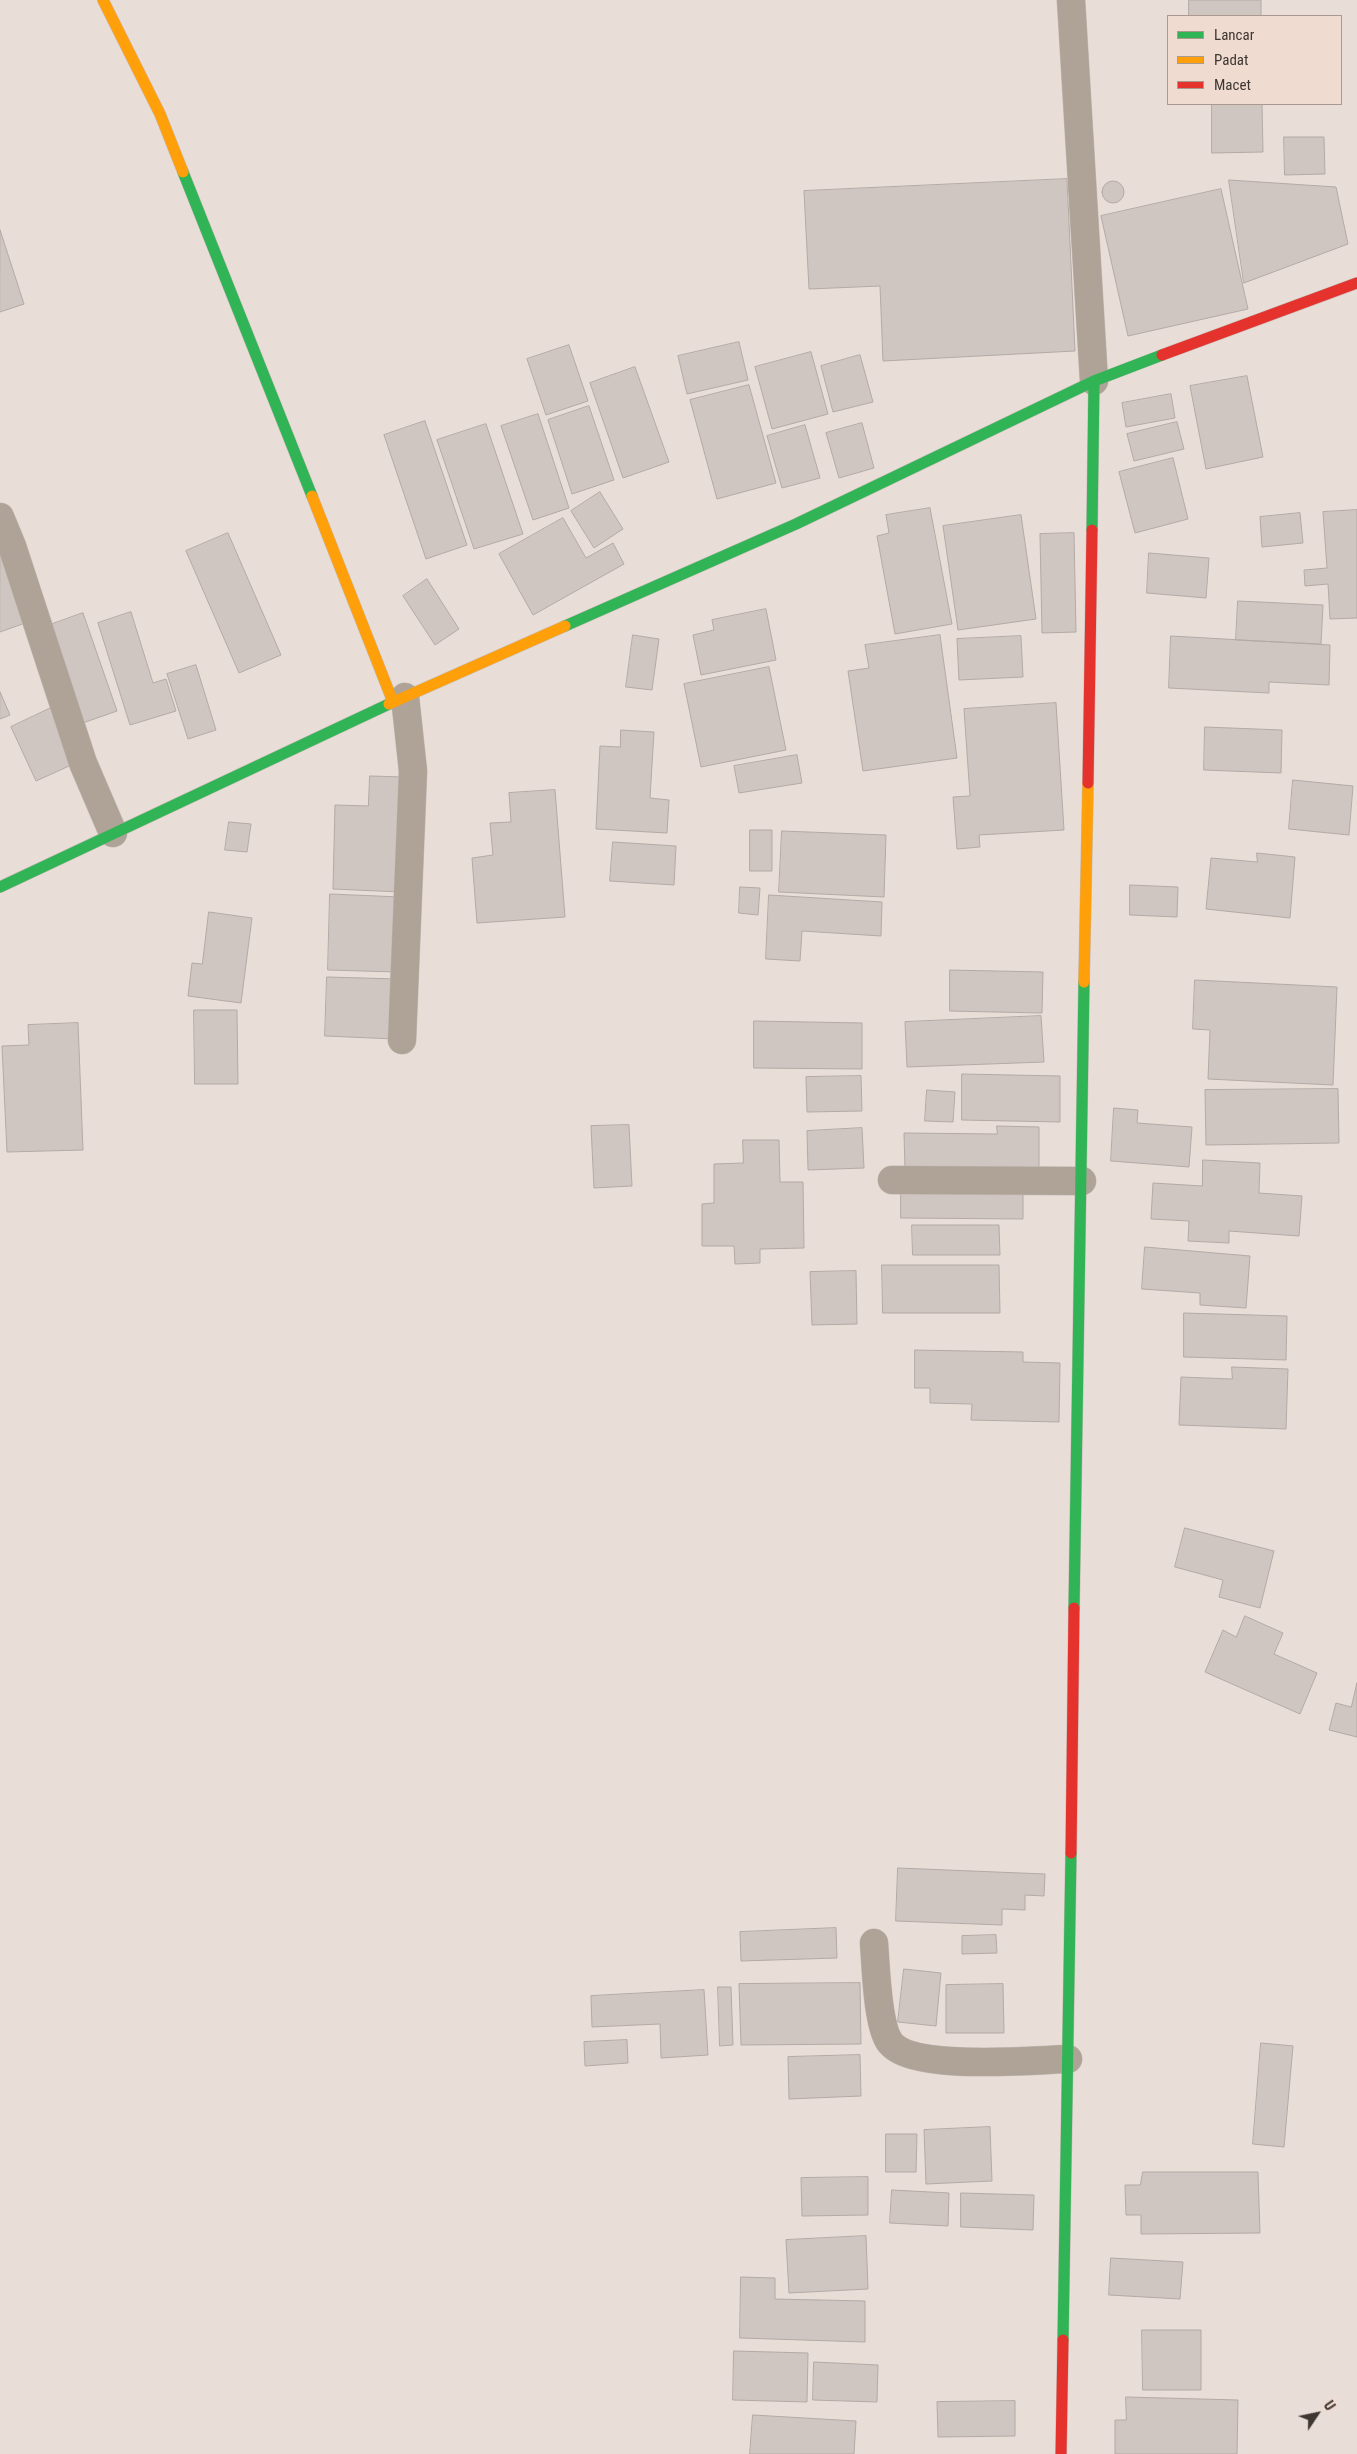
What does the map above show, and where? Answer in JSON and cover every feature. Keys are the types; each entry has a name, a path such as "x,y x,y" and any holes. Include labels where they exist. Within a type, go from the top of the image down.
{"street":[{"path":"103,0 160,114 399,700 414,772 402,1040"},
{"path":"1061,2454 1094,381 1071,0"},
{"path":"0,887 399,700 796,524 1094,381 1357,284"},
{"path":"0,517 12,546 83,763 113,833"},
{"path":"892,1180 1082,1181"},
{"path":"874,1943 880,2013 888,2040 899,2050 945,2062 1068,2059"}],"building":[{"path":"1189,0 1261,0 1261,15 1189,15"},
{"path":"1212,105 1262,105 1263,152 1212,153"},
{"path":"1284,137 1324,137 1325,174 1285,175"},
{"path":"1067,179 1075,351 883,361 880,286 809,289 804,191"},
{"path":"1229,180 1336,187 1348,244 1244,283"},
{"path":"1113,181 1123,188 1124,192 1117,202 1113,203 1103,196 1102,192 1109,182"},
{"path":"1221,189 1248,309 1128,336 1101,216"},
{"path":"0,230 24,304 0,312"},
{"path":"739,342 748,380 687,394 678,356"},
{"path":"569,345 588,401 546,415 527,359"},
{"path":"811,352 828,414 772,429 755,367"},
{"path":"860,355 873,402 833,412 821,366"},
{"path":"635,367 669,462 623,478 590,383"},
{"path":"1247,376 1263,457 1206,469 1190,386"},
{"path":"749,385 776,483 717,499 690,400"},
{"path":"1171,394 1175,418 1126,427 1122,403"},
{"path":"589,406 614,480 572,494 548,420"},
{"path":"538,414 569,508 533,520 501,426"},
{"path":"425,421 467,545 426,559 384,435"},
{"path":"1177,422 1184,449 1134,461 1127,434"},
{"path":"862,423 874,468 839,478 826,433"},
{"path":"486,424 523,534 474,549 437,440"},
{"path":"805,425 820,478 782,488 767,436"},
{"path":"1173,458 1188,519 1135,533 1119,472"},
{"path":"600,492 623,529 594,548 571,511"},
{"path":"930,508 952,624 895,634 877,536 889,533 886,515"},
{"path":"1357,510 1357,618 1330,619 1328,584 1305,586 1304,570 1327,568 1323,512"},
{"path":"1300,513 1303,543 1262,547 1260,517"},
{"path":"1021,515 1036,619 958,630 943,526"},
{"path":"563,518 586,558 613,543 624,564 533,615 499,554"},
{"path":"228,533 281,655 239,673 186,551"},
{"path":"1074,533 1076,632 1042,633 1040,534"},
{"path":"0,546 28,622 0,632"},
{"path":"1149,553 1209,558 1206,598 1147,593"},
{"path":"427,579 459,629 435,645 403,596"},
{"path":"1238,601 1323,605 1321,644 1236,640"},
{"path":"766,609 776,660 701,675 693,635 714,630 712,620"},
{"path":"131,612 153,683 166,679 176,711 130,725 98,623"},
{"path":"83,613 117,711 80,724 47,626"},
{"path":"633,635 659,639 652,690 626,687"},
{"path":"940,635 957,758 863,771 848,671 869,668 865,645"},
{"path":"1021,636 1023,677 959,680 957,639"},
{"path":"1171,636 1330,645 1329,685 1269,682 1269,693 1169,688"},
{"path":"196,665 216,730 188,739 167,674"},
{"path":"769,667 786,750 701,767 684,684"},
{"path":"0,692 10,715 0,719"},
{"path":"1056,703 1064,830 979,835 980,847 957,849 953,797 970,796 964,709"},
{"path":"53,707 78,762 36,781 11,727"},
{"path":"1205,727 1282,730 1281,773 1204,770"},
{"path":"621,730 654,732 650,798 669,800 667,833 596,829 600,746 620,747"},
{"path":"797,755 802,783 739,793 734,766"},
{"path":"370,776 405,777 401,892 333,889 335,805 368,806"},
{"path":"1293,780 1353,786 1349,835 1289,829"},
{"path":"555,790 565,917 477,923 472,858 493,855 490,823 511,822 509,793"},
{"path":"229,822 251,824 247,852 225,850"},
{"path":"750,830 772,830 772,871 750,871"},
{"path":"782,831 886,835 884,897 779,892"},
{"path":"613,842 676,846 674,885 610,881"},
{"path":"1257,853 1295,857 1290,918 1206,909 1211,858 1257,862"},
{"path":"1130,885 1178,887 1177,917 1130,915"},
{"path":"740,887 760,888 758,915 739,913"},
{"path":"330,894 400,897 397,972 328,970"},
{"path":"769,895 882,902 881,936 802,931 800,961 766,959"},
{"path":"209,912 252,918 241,1003 188,996 192,963 202,964"},
{"path":"950,970 1043,972 1042,1013 950,1011"},
{"path":"327,977 397,979 395,1039 325,1036"},
{"path":"1195,980 1337,987 1333,1085 1208,1079 1210,1030 1193,1029"},
{"path":"194,1010 237,1010 238,1084 195,1084"},
{"path":"1041,1016 1044,1062 907,1067 905,1022"},
{"path":"754,1021 862,1023 862,1069 754,1068"},
{"path":"78,1023 83,1150 7,1152 2,1046 29,1045 28,1025"},
{"path":"962,1074 1060,1076 1060,1122 962,1120"},
{"path":"861,1076 862,1111 807,1112 806,1077"},
{"path":"1338,1089 1339,1143 1206,1145 1205,1090"},
{"path":"927,1090 955,1092 953,1122 925,1121"},
{"path":"1114,1108 1138,1110 1137,1123 1192,1127 1189,1167 1111,1161"},
{"path":"629,1125 632,1186 594,1188 591,1126"},
{"path":"997,1126 1039,1127 1039,1171 905,1170 904,1133 997,1134"},
{"path":"862,1128 864,1168 808,1170 807,1131"},
{"path":"743,1140 779,1140 780,1182 803,1182 804,1248 760,1249 760,1263 735,1264 734,1246 702,1246 702,1204 714,1203 714,1164 743,1163"},
{"path":"1203,1160 1260,1163 1259,1193 1302,1196 1299,1236 1229,1231 1229,1243 1188,1241 1189,1221 1151,1219 1153,1183 1202,1186"},
{"path":"901,1189 1023,1190 1023,1219 901,1218"},
{"path":"912,1225 999,1225 1000,1255 913,1255"},
{"path":"1145,1247 1250,1256 1246,1308 1200,1305 1200,1293 1142,1289"},
{"path":"882,1265 999,1265 1000,1313 883,1313"},
{"path":"856,1271 857,1324 812,1325 810,1272"},
{"path":"1184,1313 1287,1316 1286,1360 1184,1357"},
{"path":"915,1350 1023,1352 1023,1362 1060,1363 1059,1422 971,1420 972,1404 930,1403 930,1388 915,1388"},
{"path":"1232,1367 1288,1369 1286,1429 1179,1425 1181,1377 1232,1379"},
{"path":"1185,1528 1274,1551 1260,1608 1219,1597 1223,1580 1175,1567"},
{"path":"1245,1616 1283,1633 1274,1654 1317,1673 1300,1714 1205,1672 1223,1630 1236,1637"},
{"path":"1357,1683 1357,1737 1329,1730 1336,1703 1351,1707"},
{"path":"898,1868 1045,1874 1044,1896 1025,1895 1025,1910 1002,1909 1002,1925 896,1921"},
{"path":"836,1928 837,1958 741,1961 740,1932"},
{"path":"996,1935 997,1953 962,1954 962,1936"},
{"path":"904,1969 941,1973 936,2026 898,2022"},
{"path":"860,1983 861,2044 741,2045 739,1984"},
{"path":"1003,1984 1004,2033 946,2033 946,1985"},
{"path":"718,1987 731,1987 733,2045 720,2046"},
{"path":"704,1990 708,2055 661,2058 660,2024 592,2027 591,1996"},
{"path":"627,2040 628,2063 585,2066 584,2042"},
{"path":"1261,2043 1293,2046 1284,2147 1253,2144"},
{"path":"860,2055 861,2096 789,2099 788,2057"},
{"path":"990,2127 992,2181 926,2184 924,2130"},
{"path":"886,2134 917,2134 916,2172 886,2172"},
{"path":"1143,2172 1258,2172 1260,2233 1141,2234 1141,2215 1126,2215 1125,2185 1140,2185"},
{"path":"868,2177 868,2215 802,2216 801,2178"},
{"path":"892,2190 949,2193 948,2226 890,2223"},
{"path":"961,2193 1034,2195 1033,2230 961,2227"},
{"path":"866,2236 868,2289 789,2293 786,2240"},
{"path":"1111,2258 1183,2262 1180,2299 1109,2295"},
{"path":"741,2277 775,2278 775,2299 865,2301 865,2342 740,2338"},
{"path":"1142,2330 1201,2330 1201,2390 1143,2390"},
{"path":"734,2351 808,2353 807,2402 733,2400"},
{"path":"814,2362 878,2365 877,2402 813,2400"},
{"path":"1126,2397 1238,2400 1237,2454 1115,2454 1115,2420 1126,2420"},
{"path":"1015,2401 1015,2436 938,2437 937,2402"},
{"path":"753,2415 856,2421 854,2454 750,2454"}],"traffic: fast":[{"path":"183,172 312,496"},
{"path":"565,626 796,524 1094,381 1162,355"},
{"path":"1092,530 1094,381"},
{"path":"0,887 389,704"},
{"path":"1074,1608 1084,982"},
{"path":"1063,2340 1071,1853"}],"traffic: slow":[{"path":"103,0 160,114 183,172"},
{"path":"312,496 393,702"},
{"path":"389,704 565,626"},
{"path":"1084,982 1088,783"}],"traffic: jam":[{"path":"1162,355 1357,283"},
{"path":"1088,783 1092,530"},
{"path":"1071,1853 1074,1608"},
{"path":"1061,2454 1063,2340"}]}
